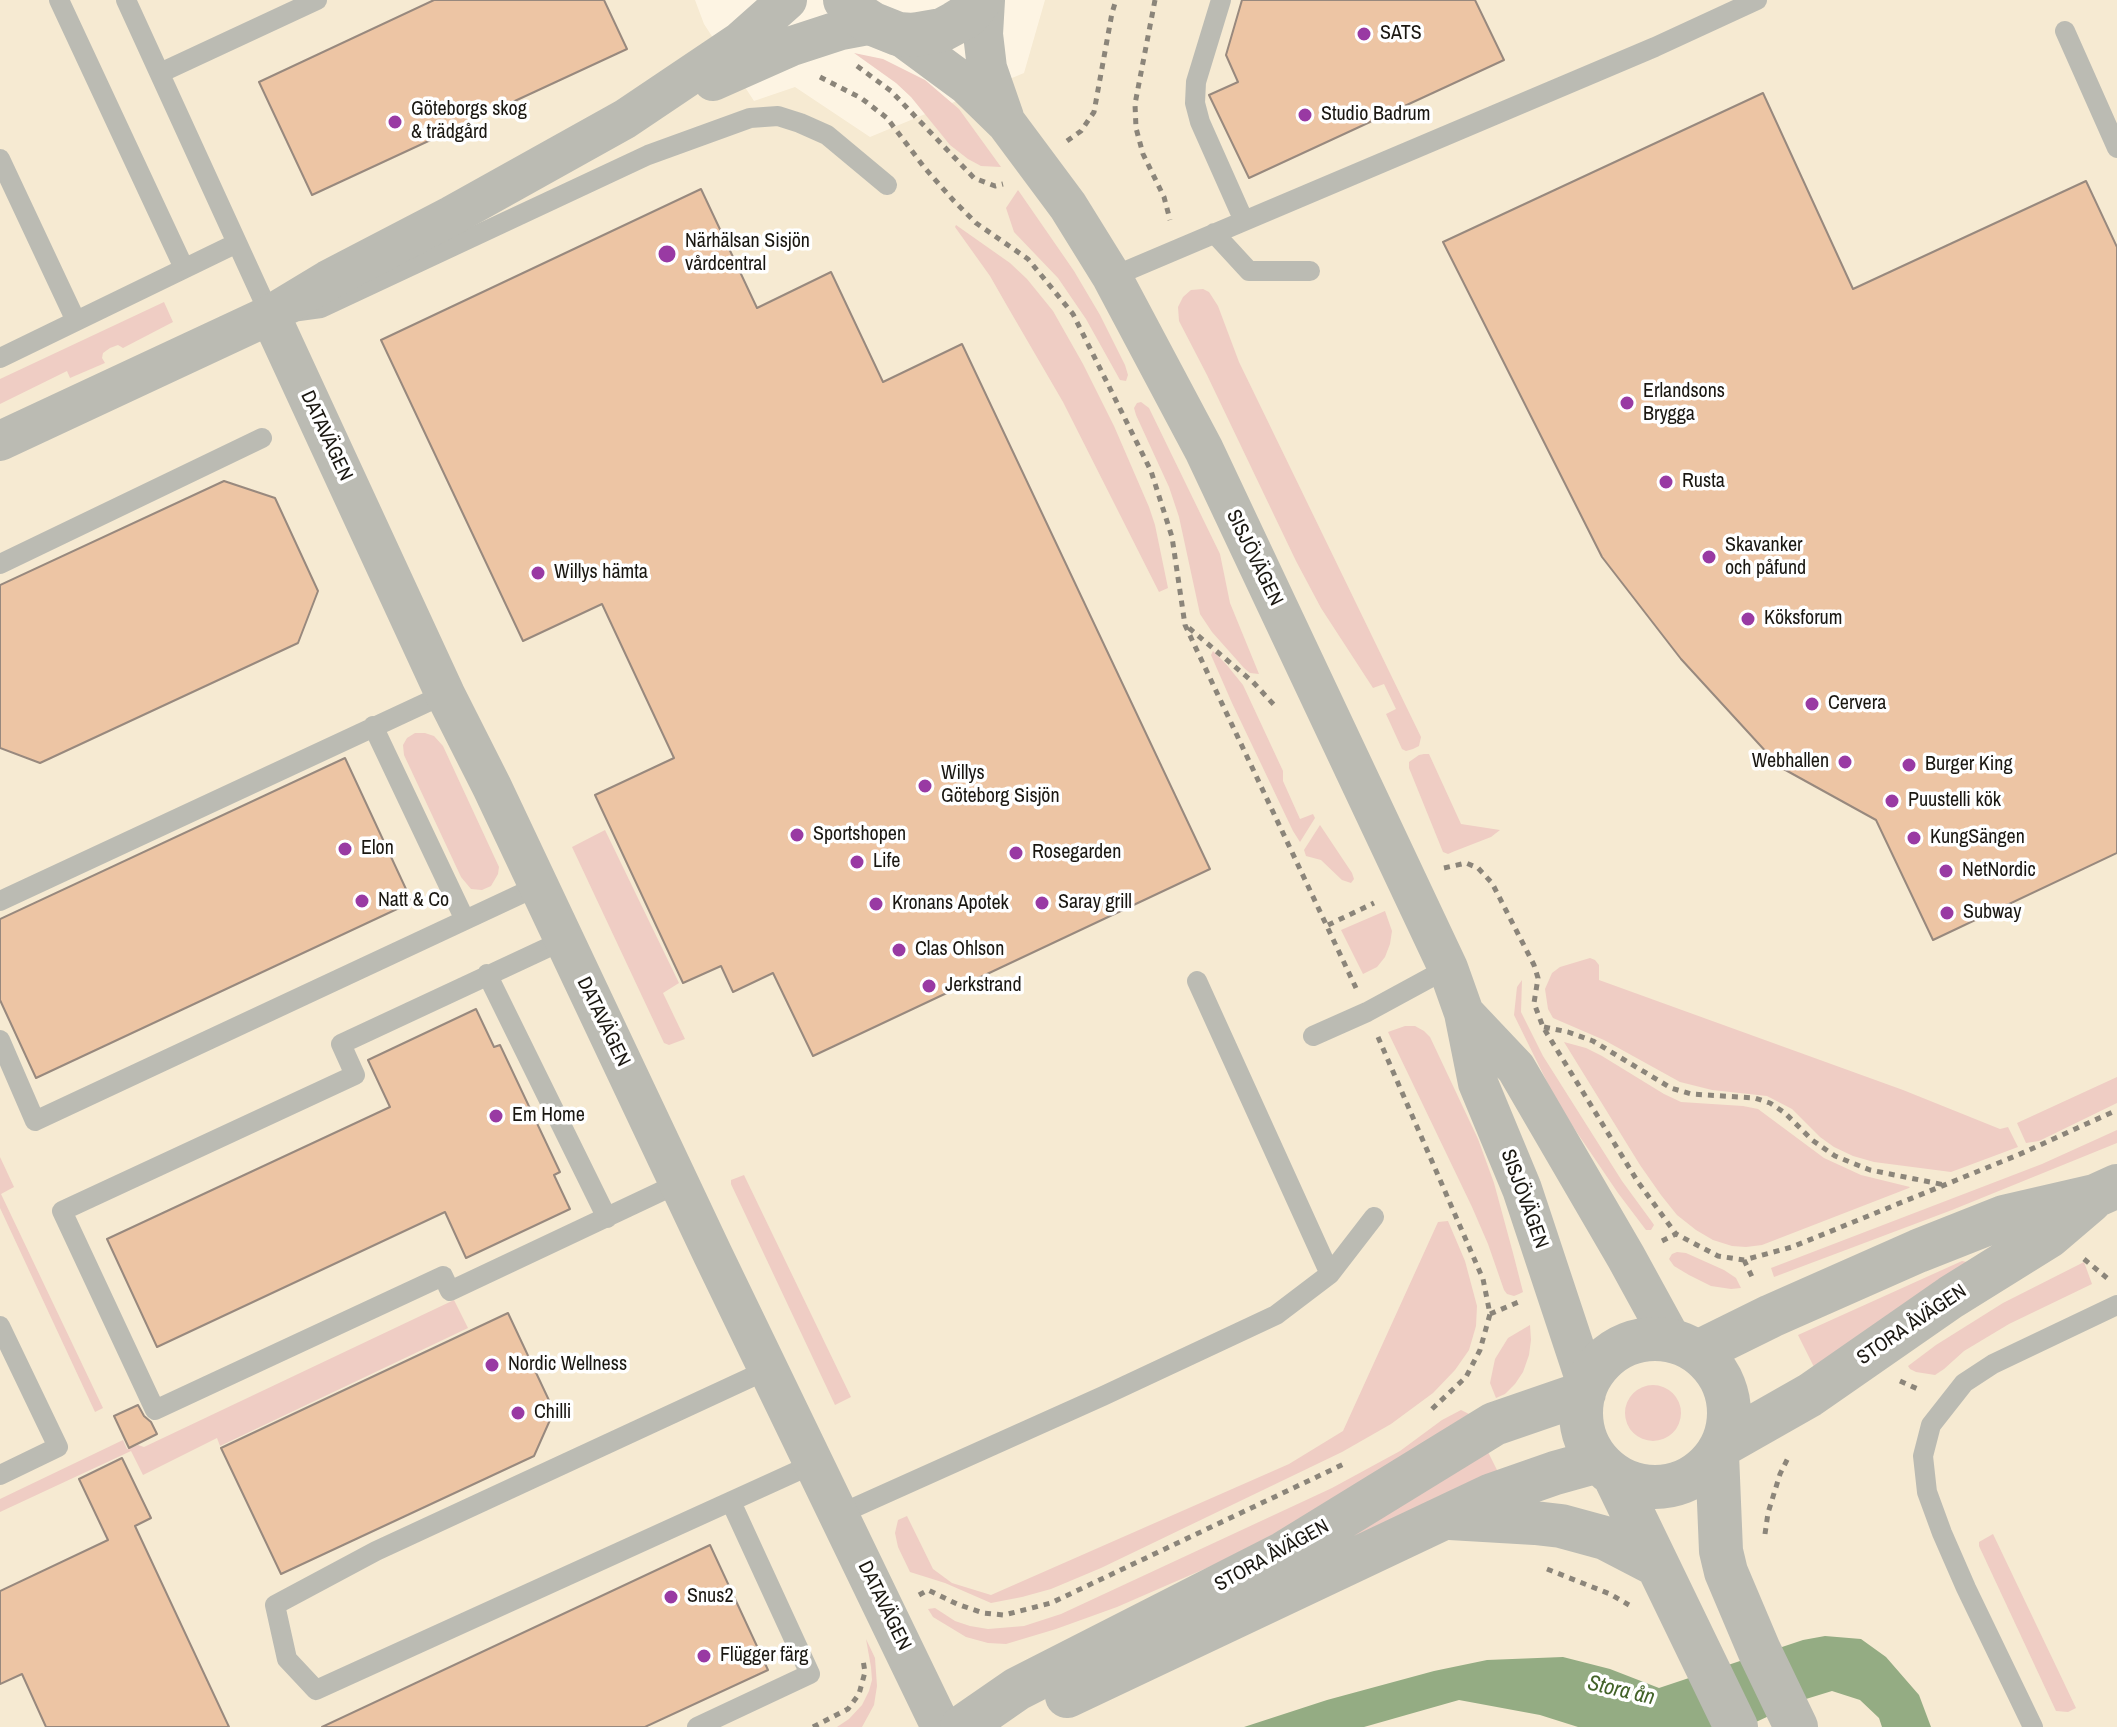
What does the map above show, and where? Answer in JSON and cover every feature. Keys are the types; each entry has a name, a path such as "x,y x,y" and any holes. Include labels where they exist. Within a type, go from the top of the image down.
{"street":[{"path":"0,441 270,315 328,280 625,119 741,41 787,0"},
{"name":"SISJÖVÄGEN","path":"865,29 913,35 942,30 968,15 983,0"},
{"name":"SISJÖVÄGEN","path":"983,0 987,68 1007,124"},
{"path":"625,119 792,46 841,30 865,29"},
{"name":"SISJÖVÄGEN","path":"865,29 967,85 1007,124 1068,206 1112,277 1204,450 1448,968 1464,1013 1478,1083 1522,1189 1585,1389"},
{"name":"DATAVÄGEN","path":"270,315 445,694 941,1727"},
{"name":"SISJÖVÄGEN","path":"1464,1013 1516,1068 1626,1257 1685,1346"},
{"name":"STORA ÅVÄGEN","path":"962,1727 1017,1689 1284,1553 1494,1424 1585,1389 1595,1369 1621,1347 1654,1339 1685,1346 1784,1310 2004,1217 2106,1191"},
{"name":"STORA ÅVÄGEN","path":"987,1727 1023,1717 1492,1495 1555,1473 1606,1468 1629,1483 1645,1487 1678,1484 1693,1477 1706,1467 1719,1449 1810,1395 1951,1297 2049,1236 2106,1191"},
{"path":"1685,1346 1711,1364 1727,1394 1728,1429 1719,1449 1721,1551 1734,1594 1796,1727"},
{"path":"1585,1389 1581,1422 1585,1436 1606,1468 1657,1565 1736,1727"},
{"name":"STORA ÅVÄGEN","path":"1444,1518 1561,1526 1605,1538 1657,1565"}],"lane":[{"path":"59,0 184,268"},
{"path":"126,0 270,315 321,308 648,155 750,118 778,116 827,135 887,185"},
{"path":"160,73 317,0"},
{"path":"1221,0 1196,82 1195,103 1200,122 1244,221"},
{"path":"1112,277 1655,47 1757,0"},
{"path":"2065,31 2117,148"},
{"path":"0,159 76,321"},
{"path":"1214,233 1249,271 1310,271"},
{"path":"0,358 237,243"},
{"path":"0,564 262,438"},
{"path":"0,901 445,694"},
{"path":"373,726 465,920"},
{"path":"0,1040 35,1121 538,886"},
{"path":"564,940 341,1044 355,1075 62,1211 155,1410 443,1276 450,1291 679,1183"},
{"path":"1313,1036 1367,1012 1448,968"},
{"path":"487,974 607,1218"},
{"path":"1197,981 1330,1274"},
{"path":"840,1514 1276,1315 1330,1274 1374,1217"},
{"path":"2033,1727 1942,1533 1927,1492 1923,1456 1931,1425 1964,1383 1993,1364 2117,1305"},
{"path":"0,1326 58,1447 0,1475"},
{"path":"769,1369 376,1551 275,1605 287,1659 316,1690 813,1464"},
{"path":"697,1727 810,1674 731,1502"}],"path":[{"path":"1062,145 1081,131 1094,112 1116,0"},
{"path":"1155,0 1135,104 1136,128 1143,154 1164,197 1179,248"},
{"path":"865,29 891,91 974,178 995,186 1006,183"},
{"path":"792,46 821,79 861,98 887,118 954,201 976,223 1028,259 1073,314 1151,471 1172,537 1185,625 1367,1012 1483,1279 1490,1314 1480,1350 1466,1377 1428,1412"},
{"path":"1185,625 1253,682 1275,706"},
{"path":"1444,868 1466,863 1478,868 1492,883 1534,965 1538,978 1534,1003 1543,1027 1623,1160 1676,1234 1718,1256 1744,1260 1792,1247 2018,1155 2117,1110"},
{"path":"1543,1027 1593,1041 1671,1088 1691,1094 1755,1098 1770,1103 1835,1156 1870,1170 1945,1185"},
{"path":"1626,1257 1676,1234"},
{"path":"2079,1256 2111,1283"},
{"path":"1490,1314 1554,1287"},
{"path":"1895,1378 1948,1403"},
{"path":"886,1611 928,1590 983,1613 1004,1615 1051,1603 1355,1459"},
{"path":"813,1727 848,1709 859,1694 865,1672 862,1658"}],"shaded area":[{"path":"0,0 695,0 704,24 754,101 795,87 870,137 1024,73 1045,0 2117,0 2117,1727 0,1727"},
{"path":"854,53 883,59 925,80 959,109 1001,167 981,166 968,159 950,145 896,83"},
{"path":"1018,190 1100,315 1125,365 1126,381 1120,380 1086,319 1058,278 1014,232 1006,208"},
{"path":"956,225 1010,263 1053,311 1114,426 1149,507 1168,588 1159,592 1063,402 990,276"},
{"path":"1191,290 1209,292 1218,306 1239,362 1421,737 1419,746 1413,749 1402,749 1386,714 1396,709 1384,684 1373,688 1321,608 1179,321 1178,307 1183,297"},
{"path":"164,302 173,322 123,348 118,345 110,348 103,353 105,363 70,378 67,371 0,404 0,379"},
{"path":"1141,402 1149,408 1220,554 1230,603 1259,674 1250,673 1244,668 1200,614 1179,517 1134,408"},
{"path":"1213,651 1243,685 1283,771 1283,781 1300,819 1313,814 1315,818 1300,842 1232,703 1211,655"},
{"path":"415,733 434,736 443,746 499,867 491,886 482,890 471,889 461,877 404,755 403,745"},
{"path":"1429,754 1461,824 1500,830 1491,837 1448,854 1443,852 1409,768 1409,762 1419,755"},
{"path":"1320,825 1352,873 1354,879 1351,883 1342,880 1321,860 1306,856 1304,850"},
{"path":"605,830 679,983 663,993 685,1039 669,1045 664,1043 572,847"},
{"path":"1385,911 1392,931 1390,944 1377,967 1363,974 1341,930"},
{"path":"1590,958 1599,965 1599,980 1903,1090 2000,1129 2008,1127 2018,1147 1951,1172 1874,1162 1834,1147 1792,1109 1767,1096 1712,1090 1680,1082 1604,1040 1553,1018 1548,1009 1545,989 1552,973 1560,967"},
{"path":"1522,980 1521,1012 1543,1056 1622,1181 1654,1225 1651,1230 1646,1230 1618,1193 1549,1086 1514,1015 1517,987"},
{"path":"1415,1026 1430,1037 1478,1139 1513,1253 1523,1292 1519,1294 1514,1296 1504,1290 1472,1207 1388,1032"},
{"path":"1564,1042 1602,1056 1681,1102 1758,1109 1824,1158 1861,1175 1910,1187 1762,1245 1732,1246 1713,1240 1677,1215 1661,1195"},
{"path":"2117,1077 2117,1103 2039,1141 2026,1143 2017,1123"},
{"path":"2117,1130 2117,1143 1774,1277 1771,1268 2042,1164"},
{"path":"0,1157 14,1187 1,1194 103,1408 95,1412 0,1208"},
{"path":"744,1175 851,1397 835,1405 731,1184 731,1180"},
{"path":"1448,1221 1465,1261 1477,1306 1476,1326 1469,1350 1455,1370 1433,1393 1391,1424 1342,1452 1051,1589 991,1603 910,1572 895,1533 898,1520 907,1516 933,1569 952,1583 991,1595 1289,1464 1343,1431 1438,1222"},
{"path":"1677,1252 1724,1270 1736,1278 1741,1288 1711,1286 1689,1275 1669,1259"},
{"path":"1962,1261 1967,1262 1818,1375 1798,1335"},
{"path":"2084,1262 2092,1284 2009,1324 1964,1351 1935,1375 1916,1372 1908,1366 2003,1303"},
{"path":"454,1300 468,1328 220,1446 217,1438 143,1475 131,1451 0,1512 0,1499 123,1440 127,1449 138,1445 144,1447"},
{"path":"1530,1325 1529,1355 1523,1372 1505,1394 1496,1398 1490,1383 1495,1359 1508,1338"},
{"path":"1653,1385 1673,1393 1681,1413 1673,1433 1653,1441 1633,1433 1625,1413 1633,1393"},
{"path":"1461,1410 1469,1414 1283,1531 1117,1607 1006,1644 966,1637 933,1617 928,1609 935,1608 955,1621 988,1629 1024,1626 1061,1614 1332,1488 1400,1451"},
{"path":"1484,1444 1502,1480 1315,1560"},
{"path":"1993,1534 2076,1708 2068,1712 2056,1711 1979,1546 1979,1542"},
{"path":"866,1639 875,1658 877,1686 874,1705 862,1727 837,1727 862,1705 869,1691 872,1680"}],"water":[{"name":"Stora ån","path":"1825,1636 1861,1639 1886,1657 1919,1695 1931,1727 1882,1727 1879,1718 1860,1700 1832,1691 1806,1699 1745,1727 1578,1727 1540,1715 1459,1700 1364,1727 1244,1727 1327,1700 1487,1660 1563,1657 1610,1669 1659,1688 1803,1640"}],"building":[{"path":"434,0 604,0 627,49 312,195 259,82"},
{"path":"1242,0 1475,0 1504,60 1249,178 1209,95 1238,82 1226,55"},
{"path":"1763,93 1853,289 2086,181 2117,247 2117,853 1933,940 1876,820 1780,767 1681,659 1602,557 1443,242"},
{"path":"701,189 757,308 831,272 883,382 962,344 1210,869 813,1056 773,973 733,992 721,966 683,983 595,795 674,758 602,604 523,641 381,340"},
{"path":"224,481 275,498 318,591 298,643 40,763 0,748 0,585"},
{"path":"345,758 412,902 36,1078 0,1000 0,919"},
{"path":"476,1009 494,1047 500,1045 560,1172 554,1175 570,1209 466,1258 445,1212 157,1347 107,1239 390,1107 368,1060"},
{"path":"508,1313 554,1411 534,1456 281,1574 221,1448"},
{"path":"138,1405 157,1434 129,1448 114,1416"},
{"path":"122,1458 151,1518 135,1526 229,1727 46,1727 22,1674 0,1684 0,1591 108,1540 79,1479"},
{"path":"710,1545 768,1670 645,1727 322,1727"}],"place":[{"name":"SATS","path":"1364,34"},
{"name":"Studio Badrum","path":"1305,115"},
{"name":"Göteborgs skog & trädgård","path":"395,122"},
{"name":"Närhälsan Sisjön vårdcentral","path":"667,254"},
{"name":"Erlandsons Brygga","path":"1627,403"},
{"name":"Rusta","path":"1666,482"},
{"name":"Skavanker och påfund","path":"1709,557"},
{"name":"Willys hämta","path":"538,573"},
{"name":"Köksforum","path":"1748,619"},
{"name":"Cervera","path":"1812,704"},
{"name":"Webhallen","path":"1845,762"},
{"name":"Burger King","path":"1909,765"},
{"name":"Willys Göteborg Sisjön","path":"925,786"},
{"name":"Puustelli kök","path":"1892,801"},
{"name":"Sportshopen","path":"797,835"},
{"name":"KungSängen","path":"1914,838"},
{"name":"Elon","path":"345,849"},
{"name":"Rosegarden","path":"1016,853"},
{"name":"Life","path":"857,862"},
{"name":"NetNordic","path":"1946,871"},
{"name":"Natt & Co","path":"362,901"},
{"name":"Saray grill","path":"1042,903"},
{"name":"Kronans Apotek","path":"876,904"},
{"name":"Subway","path":"1947,913"},
{"name":"Clas Ohlson","path":"899,950"},
{"name":"Jerkstrand","path":"929,986"},
{"name":"Em Home","path":"496,1116"},
{"name":"Nordic Wellness","path":"492,1365"},
{"name":"Chilli","path":"518,1413"},
{"name":"Snus2","path":"671,1597"},
{"name":"Flügger färg","path":"704,1656"}]}
